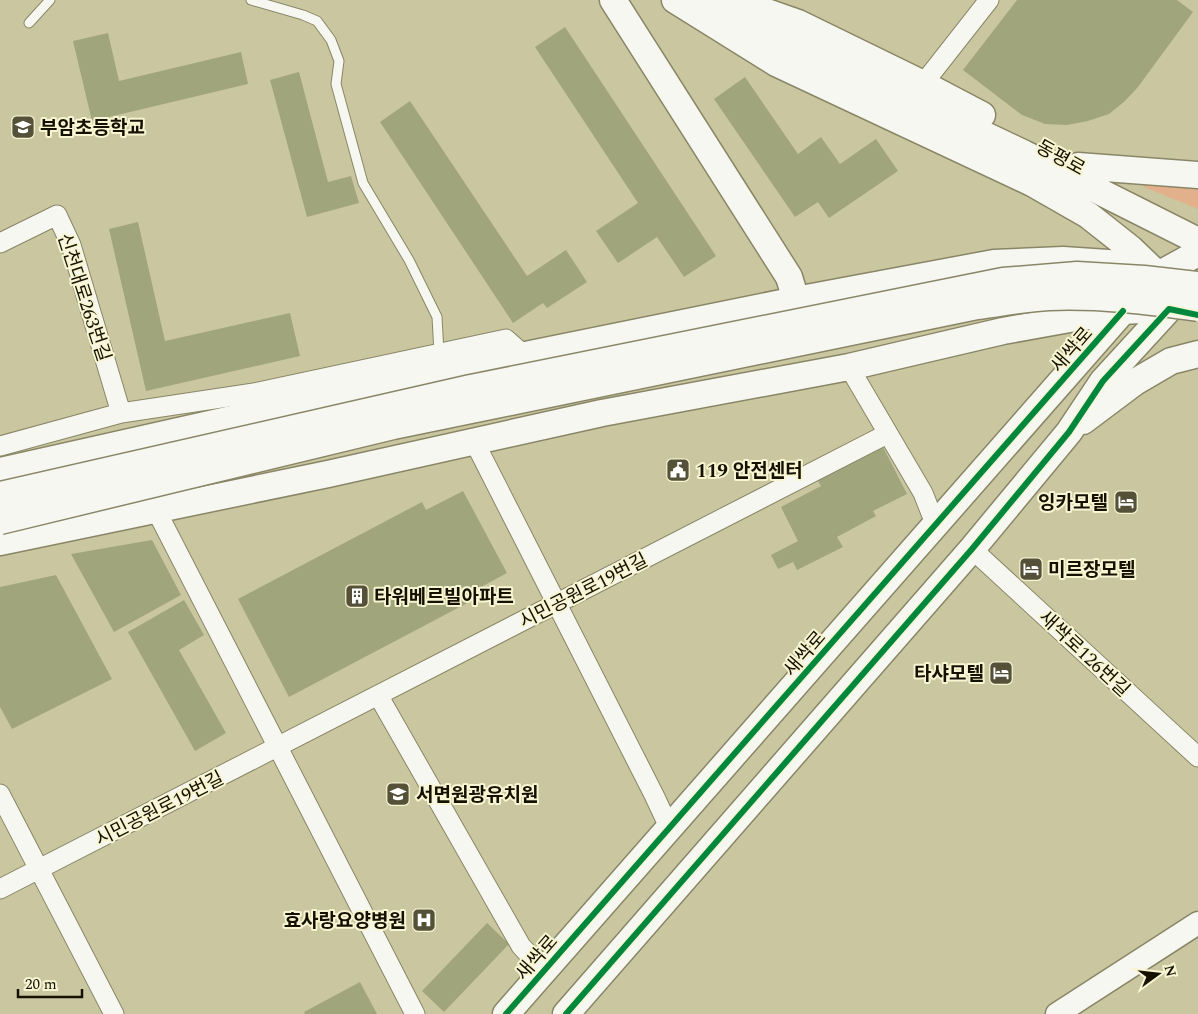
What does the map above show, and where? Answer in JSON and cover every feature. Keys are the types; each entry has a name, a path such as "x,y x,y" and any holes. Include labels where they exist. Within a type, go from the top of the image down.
{"main road":[{"path":"613,0 789,277 796,300"},
{"path":"675,0 776,63 1040,188 1088,215 1131,249 1158,275 1169,309"},
{"path":"700,0 1025,154 1198,241"},
{"name":"동평로","path":"733,0 798,23 923,84 1198,232"},
{"path":"1078,166 1198,175"},
{"name":"새싹로","path":"506,1014 1123,311 1158,275 1198,253"},
{"path":"0,471 524,355 796,300 994,263 1063,260 1108,264 1158,275"},
{"path":"0,495 470,388 1004,281 1077,275 1144,279 1198,286"},
{"path":"566,1014 972,549 1069,432 1103,381 1169,309 1198,286"},
{"path":"0,521 393,426 977,306 1048,297 1105,298 1160,302 1198,308"},
{"path":"0,542 602,413 849,367 1003,331 1123,311 1169,309 1198,316"},
{"path":"1069,432 1135,382 1171,361 1198,354"}],"street":[{"path":"923,84 989,0"},
{"name":"신천대로263번길","path":"0,243 57,214 71,245 121,413"},
{"path":"0,446 121,413 254,393 506,339 524,355"},
{"path":"849,367 923,493 936,526"},
{"name":"시민공원로19번길","path":"0,889 887,434"},
{"path":"474,441 669,827"},
{"path":"156,510 415,1014"},
{"name":"새싹로126번길","path":"972,549 1198,757"},
{"path":"378,695 520,946 544,970"},
{"path":"0,794 114,1014"},
{"path":"1057,1014 1198,923"}],"lane":[{"path":"29,23 50,0"},
{"path":"251,0 317,21 331,40 339,61 336,84 363,184 409,260 437,317 439,353"}],"shaded area":[{"path":"1144,181 1198,185 1198,209 1144,187"}],"building":[{"path":"1017,0 1177,0 1193,12 1138,87 1109,114 1067,125 1045,124 1022,115 963,70"},
{"path":"565,27 716,256 684,277 657,237 618,263 596,231 638,203 535,47"},
{"path":"108,33 119,81 241,52 248,84 92,121 73,41"},
{"path":"299,72 328,182 351,176 359,203 307,217 270,80"},
{"path":"745,77 798,154 821,137 840,164 876,139 898,171 829,218 818,202 795,217 714,99"},
{"path":"410,101 527,276 566,250 587,282 547,308 543,303 513,323 380,122"},
{"path":"138,222 165,341 290,313 300,356 146,391 109,229"},
{"path":"882,445 907,494 873,511 876,516 837,537 843,547 797,570 793,562 778,569 771,555 798,541 781,507 821,486 817,479"},
{"name":"타워베르빌아파트","path":"463,491 507,573 470,593 473,600 289,697 238,599 422,502 426,510"},
{"path":"152,540 181,595 114,632 71,554"},
{"path":"56,575 112,679 12,729 0,707 0,587"},
{"path":"184,600 204,635 179,650 226,733 195,751 128,632"},
{"path":"487,923 509,944 444,1012 422,991"},
{"path":"360,982 377,1014 305,1014 304,1012"}],"cycle path":[{"path":"566,1014 972,549 1069,432 1103,381 1169,309 1198,315"},
{"path":"506,1014 1123,311"}],"place":[{"name":"부암초등학교","path":"23,127"},
{"name":"119 안전센터","path":"678,470"},
{"name":"잉카모텔","path":"1126,502"},
{"name":"미르장모텔","path":"1031,569"},
{"name":"타워베르빌아파트","path":"357,596"},
{"name":"타샤모텔","path":"1001,673"},
{"name":"서면원광유치원","path":"398,794"},
{"name":"효사랑요양병원","path":"424,920"}]}
